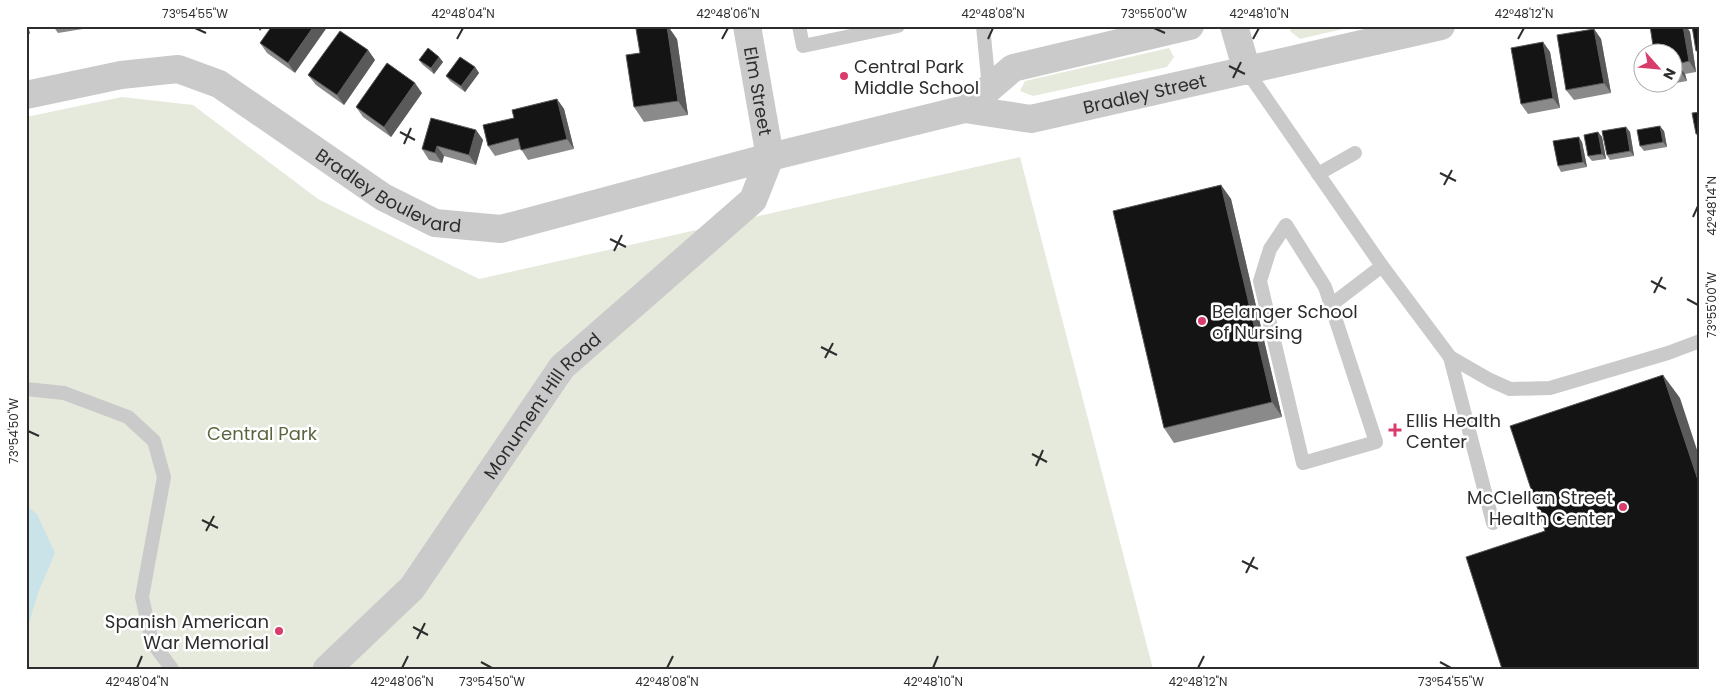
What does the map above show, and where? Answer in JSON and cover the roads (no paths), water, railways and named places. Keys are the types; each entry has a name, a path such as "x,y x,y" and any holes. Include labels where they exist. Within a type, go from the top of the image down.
{"street":[{"name":"Elm Street","path":"747,26 770,157"},
{"name":"Bradley Street","path":"965,109 1013,68 1190,26"},
{"path":"1234,26 1247,71"},
{"name":"Bradley Street","path":"770,157 965,109 1031,119 1441,26"},
{"name":"Bradley Boulevard","path":"26,95 121,75 178,69 219,84 383,197 435,223 501,229 770,157"},
{"name":"Monument Hill Road","path":"327,669 412,588 562,367 753,200 770,157"}],"lane":[{"path":"799,26 803,46 898,26"},
{"path":"983,26 989,88"},
{"path":"1247,71 1382,266 1450,357 1493,523"},
{"path":"1318,174 1355,153"},
{"path":"1286,225 1325,286 1331,305 1376,442 1303,463 1260,281 1270,249 1286,225"},
{"path":"1331,305 1382,266"},
{"path":"1450,357 1510,390 1550,388 1668,353 1700,341"},
{"path":"26,388 64,393 128,417 154,441 164,477 142,597 152,642 172,669"}],"water":[{"path":"26,506 37,514 55,553 38,593 26,633"}],"place":[{"name":"Central Park Middle School","path":"844,76"},
{"name":"Belanger School of Nursing","path":"1202,321"},
{"name":"Ellis Health Center","path":"1395,430"},
{"name":"McClellan Street Health Center","path":"1623,507"},
{"name":"Spanish American War Memorial","path":"279,631"}],"park label":[{"name":"Central Park","path":"262,433"}]}
